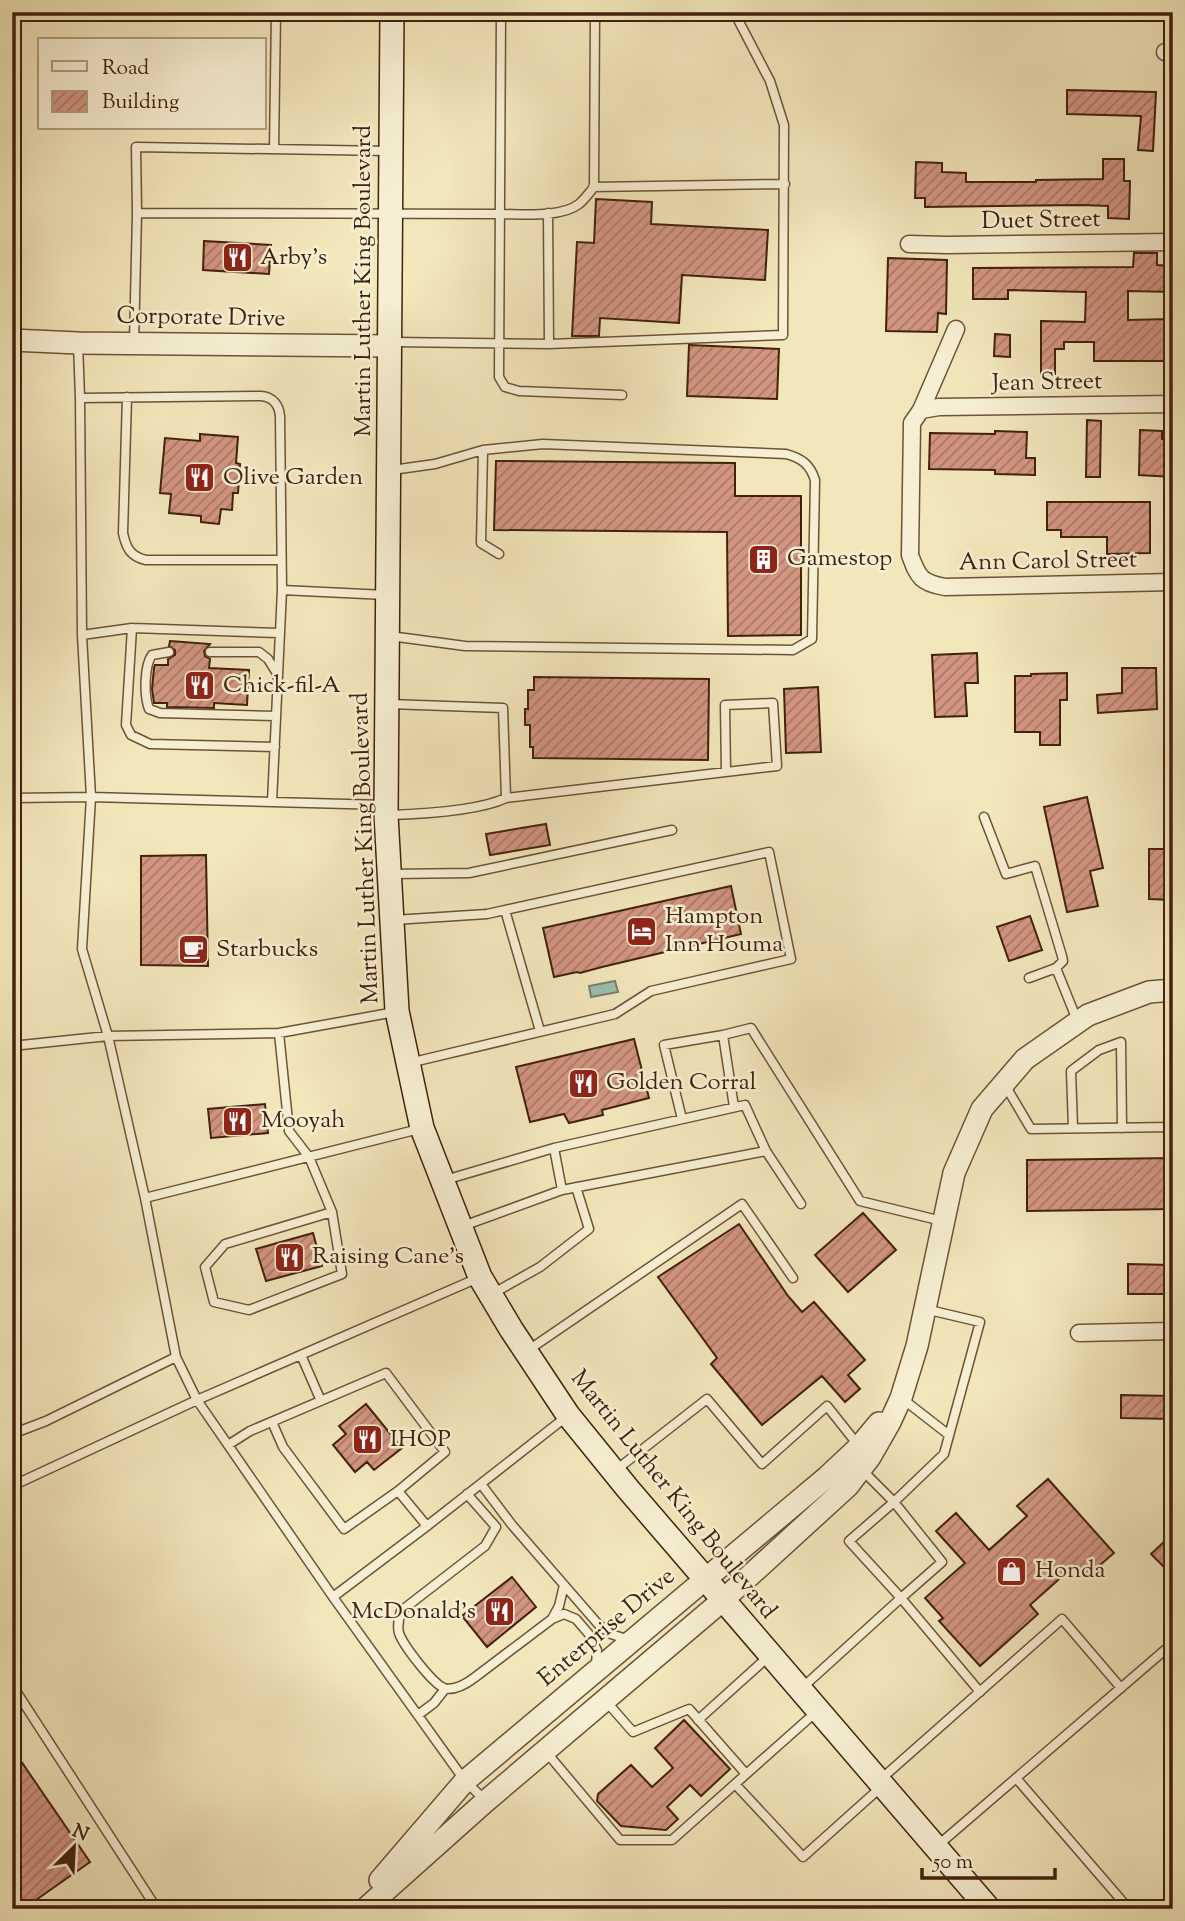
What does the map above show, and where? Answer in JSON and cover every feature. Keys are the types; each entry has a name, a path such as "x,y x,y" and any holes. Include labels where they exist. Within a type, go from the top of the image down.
{"main road":[{"name":"Martin Luther King Boulevard","path":"392,12 386,810 397,1011 422,1128 486,1286 569,1415 705,1580 989,1909"}],"street":[{"name":"Duet Street","path":"909,244 1173,242"},
{"path":"921,410 956,329"},
{"name":"Corporate Drive","path":"12,340 78,343 390,344"},
{"name":"Jean Street","path":"921,410 939,407 1173,404"},
{"name":"Ann Carol Street","path":"921,410 912,423 910,555 918,575 930,584 945,587 1173,582"},
{"name":"Enterprise Drive","path":"365,1909 486,1801 723,1600 848,1486 870,1457 901,1398 917,1346 954,1173 982,1109 1026,1059 1088,1015 1149,992 1173,990"},
{"path":"1079,1333 1173,1332"},
{"name":"Enterprise Drive","path":"356,1909 465,1781 827,1477 859,1447 901,1398"}],"lane":[{"path":"12,45 13,12"},
{"path":"274,149 275,12"},
{"path":"501,12 499,377 505,387 519,391 622,395"},
{"path":"136,213 500,214 569,210 588,196 593,187 596,12"},
{"path":"390,344 548,344 783,335 784,125 770,81 734,12"},
{"path":"134,343 136,147 391,151"},
{"path":"593,187 785,184"},
{"path":"548,213 548,344"},
{"path":"78,343 82,635 91,797 82,949 108,1036 145,1198 176,1357 197,1401 333,1597 465,1781 486,1801"},
{"path":"80,398 261,396 278,406 281,416 282,590 272,802"},
{"path":"127,397 123,533 127,548 132,554 146,560 281,560"},
{"path":"388,636 465,646 793,650 812,639 815,480 805,462 786,454 543,444 483,450 435,464 389,470"},
{"path":"483,450 481,543 499,554"},
{"path":"282,590 389,595"},
{"path":"82,635 132,628 279,633"},
{"path":"132,628 126,725 131,735 150,744 275,747"},
{"path":"169,652 152,655 148,661 145,700 149,709 160,713 276,716"},
{"path":"210,652 259,652 268,659 278,675"},
{"path":"12,798 91,797 272,802 420,814 495,803 506,797 726,772 776,766 773,703 725,705 726,772"},
{"path":"386,704 503,708 506,797"},
{"path":"984,817 1006,874 1035,866 1062,956 1062,961 1056,968 1029,978"},
{"path":"388,874 469,873 672,830"},
{"path":"391,920 487,914 769,852 791,959 651,991 615,1014 408,1063"},
{"path":"505,910 540,1031"},
{"path":"1056,968 1078,1022"},
{"path":"12,1046 108,1036 279,1033 397,1011"},
{"path":"682,1119 664,1045 751,1028 860,1201 944,1222"},
{"path":"279,1033 289,1131 309,1157 332,1212 342,1274 249,1310 214,1302 205,1267 225,1244 332,1212"},
{"path":"723,1035 734,1108"},
{"path":"1073,1128 1071,1071 1099,1050 1121,1042 1122,1128"},
{"path":"1004,1083 1031,1129 1173,1127"},
{"path":"443,1180 554,1148 746,1105 766,1152 801,1204"},
{"path":"145,1198 422,1128"},
{"path":"554,1148 562,1190"},
{"path":"461,1227 562,1190 766,1152"},
{"path":"12,1486 301,1355 540,1267 589,1229 576,1187"},
{"path":"526,1352 742,1204 793,1278"},
{"path":"925,1309 980,1322 944,1454 849,1541 980,1692"},
{"path":"301,1355 321,1401"},
{"path":"12,1434 176,1357"},
{"path":"228,1445 250,1432 272,1422 386,1373 445,1452 398,1491 344,1529 283,1447 272,1422"},
{"path":"901,1398 949,1436"},
{"path":"614,1472 707,1399 762,1464 827,1406 859,1447"},
{"path":"333,1597 569,1415"},
{"path":"800,1689 942,1562 894,1502 861,1469"},
{"path":"481,1484 512,1525 598,1624 611,1634 632,1641"},
{"path":"398,1491 427,1526"},
{"path":"467,1494 496,1527 492,1537 485,1546 401,1611 397,1624 400,1635 431,1679 446,1689 461,1687 552,1619 564,1614 576,1619 588,1633 597,1650 596,1672"},
{"path":"552,1619 559,1606 564,1585"},
{"path":"735,1784 803,1857 1062,1619 1121,1688"},
{"path":"936,1847 1173,1643"},
{"path":"698,1720 771,1654"},
{"path":"12,1685 157,1909"},
{"path":"418,1715 446,1689"},
{"path":"605,1700 633,1732 688,1709 746,1774"},
{"path":"545,1751 620,1840 672,1840 818,1710"},
{"path":"1016,1778 1129,1909"}],"shaded area":[{"path":"615,981 618,992 591,997 589,986"}],"building":[{"path":"1067,90 1156,92 1153,151 1138,150 1141,116 1067,114"},
{"path":"1103,159 1124,159 1124,181 1130,181 1129,219 1108,218 1108,206 925,207 925,198 915,198 916,162 942,163 942,172 966,173 966,182 1036,182 1103,179"},
{"path":"596,199 652,202 651,224 768,230 765,280 682,275 679,323 600,318 599,336 572,336 577,242 594,243"},
{"name":"Arby's","path":"204,241 271,245 269,274 203,270"},
{"path":"1134,253 1157,253 1157,265 1173,266 1173,292 1128,291 1128,320 1170,319 1171,361 1094,361 1094,342 1064,342 1064,349 1055,349 1055,374 1041,374 1041,321 1085,322 1086,292 1008,290 1008,299 973,299 973,268 1133,267"},
{"path":"888,258 947,260 946,314 938,313 937,332 886,331"},
{"path":"995,334 1010,335 1010,357 994,356"},
{"path":"689,345 779,349 777,399 687,396"},
{"path":"1087,420 1101,421 1100,477 1086,477"},
{"path":"1140,430 1162,431 1162,439 1173,439 1173,477 1139,475"},
{"path":"995,431 1027,432 1026,458 1035,458 1035,475 995,474 995,470 929,469 930,433 995,434"},
{"name":"Olive Garden","path":"200,434 238,437 238,493 233,493 232,510 221,509 219,524 201,522 201,516 169,513 171,494 160,493 165,438 200,441"},
{"name":"Gamestop","path":"496,461 735,463 735,496 801,496 801,635 728,636 727,532 494,530"},
{"path":"1047,502 1150,502 1150,553 1107,554 1107,537 1061,537 1061,530 1047,530"},
{"name":"Chick-fil-A","path":"170,641 210,644 204,651 205,656 210,659 209,668 249,670 247,705 214,703 214,708 167,707 167,703 154,703 154,668 155,665 168,665 168,659 175,655 175,650 169,646"},
{"path":"977,653 978,683 965,683 967,716 935,717 932,655"},
{"path":"1122,668 1156,668 1157,709 1098,713 1097,695 1122,693"},
{"path":"1067,673 1067,700 1060,700 1060,745 1040,745 1040,732 1015,732 1015,676"},
{"path":"534,677 709,679 708,760 533,758 530,725 525,725 525,709 528,709 528,690 534,690"},
{"path":"818,687 821,752 786,753 784,689"},
{"path":"1087,797 1103,868 1090,871 1098,906 1067,912 1044,807"},
{"path":"546,824 550,845 490,855 486,834"},
{"path":"1149,849 1173,849 1173,900 1149,899"},
{"path":"206,855 208,966 141,965 141,856"},
{"name":"Hampton Inn Houma","path":"731,886 741,934 554,977 543,928"},
{"path":"1030,916 1042,950 1009,961 997,927"},
{"name":"Golden Corral","path":"634,1039 649,1098 602,1110 603,1115 569,1123 564,1114 530,1122 516,1067"},
{"name":"Mooyah","path":"265,1104 268,1133 211,1138 208,1109"},
{"path":"1173,1158 1173,1209 1027,1211 1027,1160"},
{"path":"863,1213 896,1250 848,1292 815,1255"},
{"path":"739,1224 802,1312 814,1302 865,1360 848,1375 860,1389 845,1402 822,1376 762,1425 711,1364 717,1358 658,1277"},
{"name":"Raising Cane's","path":"313,1233 322,1266 266,1281 256,1249"},
{"path":"1128,1264 1170,1265 1170,1294 1128,1294"},
{"path":"1121,1395 1173,1396 1173,1419 1121,1418"},
{"name":"IHOP","path":"366,1404 402,1448 374,1470 367,1462 355,1472 333,1445 346,1434 339,1426"},
{"name":"Honda","path":"1048,1479 1114,1553 1086,1577 1075,1565 1030,1605 1038,1614 980,1666 939,1621 943,1618 925,1598 965,1563 936,1531 956,1513 989,1550 1027,1516 1017,1506"},
{"path":"1166,1540 1173,1547 1173,1576 1151,1554"},
{"name":"McDonald's","path":"512,1577 536,1607 487,1647 462,1616"},
{"path":"684,1720 730,1769 701,1796 690,1785 667,1807 678,1819 666,1830 621,1826 597,1801 598,1794 631,1765 652,1787 673,1768 655,1748"},
{"path":"12,1748 90,1862 23,1909 12,1909"}],"place":[{"name":"Arby's","path":"237,258"},
{"name":"Olive Garden","path":"200,478"},
{"name":"Gamestop","path":"764,559"},
{"name":"Chick-fil-A","path":"200,686"},
{"name":"Hampton Inn Houma","path":"642,931"},
{"name":"Starbucks","path":"193,950"},
{"name":"Golden Corral","path":"583,1083"},
{"name":"Mooyah","path":"238,1121"},
{"name":"Raising Cane's","path":"289,1257"},
{"name":"IHOP","path":"367,1440"},
{"name":"Honda","path":"1012,1571"},
{"name":"McDonald's","path":"499,1612"}]}
